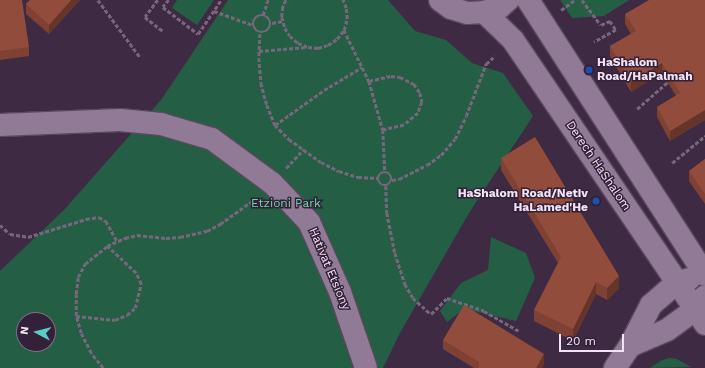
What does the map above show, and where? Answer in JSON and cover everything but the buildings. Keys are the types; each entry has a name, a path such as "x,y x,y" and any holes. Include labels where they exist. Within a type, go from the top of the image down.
{"street":[{"path":"440,0 451,8 462,11 484,12 500,7 508,0"},
{"path":"528,0 705,275"},
{"name":"Derech HaShalom","path":"484,12 512,40 676,283 702,310"},
{"name":"Hativat Etsiony","path":"0,125 120,120 161,124 212,139 272,183 309,222 340,292 366,368"},
{"path":"615,368 630,346 651,305 676,283 693,279 705,280"},
{"path":"630,346 667,330 702,310"}],"path":[{"path":"98,0 140,57"},
{"path":"158,0 145,17 163,31"},
{"path":"169,0 163,7 198,34 221,0"},
{"path":"263,15 268,0"},
{"path":"286,0 283,7 285,28 290,36 298,43 308,47"},
{"path":"259,51 308,47 318,48 328,45 337,39 344,30 347,19 346,8 343,0"},
{"path":"560,10 575,0"},
{"path":"582,0 601,25 610,21 616,30 594,42"},
{"path":"214,10 253,25"},
{"path":"263,15 269,17 272,23 268,32 260,34 255,31 253,25 254,19 263,15"},
{"path":"272,23 284,21"},
{"path":"344,30 369,81 383,130 385,172"},
{"path":"260,34 259,51 261,83 267,105 275,125 289,139 321,162 339,171 358,177 378,178"},
{"path":"392,180 400,180 427,165 441,155 455,138 466,116 486,64 494,56"},
{"path":"275,125 324,90 362,67"},
{"path":"637,109 676,75"},
{"path":"369,81 392,76 400,77 414,84 420,92 422,102 418,114 404,125 383,130"},
{"path":"672,163 705,136"},
{"path":"286,169 304,149"},
{"path":"385,172 389,174 392,180"},
{"path":"378,178 385,172"},
{"path":"378,178 381,186 390,184 392,180"},
{"path":"386,186 387,213 395,253 405,284 413,298 431,314 447,298 484,311 519,331"},
{"path":"103,368 91,353 81,333 76,316 78,277 85,264 107,246 117,241 137,235 166,238 194,235 220,224 257,197"},
{"path":"0,225 10,234 28,237 86,219 99,217 106,221 117,241"},
{"path":"76,316 115,320 127,316 135,308 141,284 136,273 107,246"}],"green space":[{"path":"177,0 214,0 197,25 172,8"},
{"name":"Etzioni Park","path":"228,0 388,0 415,31 446,40 472,63 503,73 533,116 469,213 400,333 383,368 0,368 0,271 64,210 161,100"},
{"path":"560,0 629,0 604,16 572,18"},
{"path":"491,237 526,253 535,278 516,321 464,309 447,322 440,311 461,283 488,270"},
{"path":"669,358 677,359 691,367 650,368 662,360"}],"place":[{"name":"HaShalom Road/HaPalmah","path":"589,70"},
{"name":"HaShalom Road/Netiv HaLamed'He","path":"596,201"}]}
